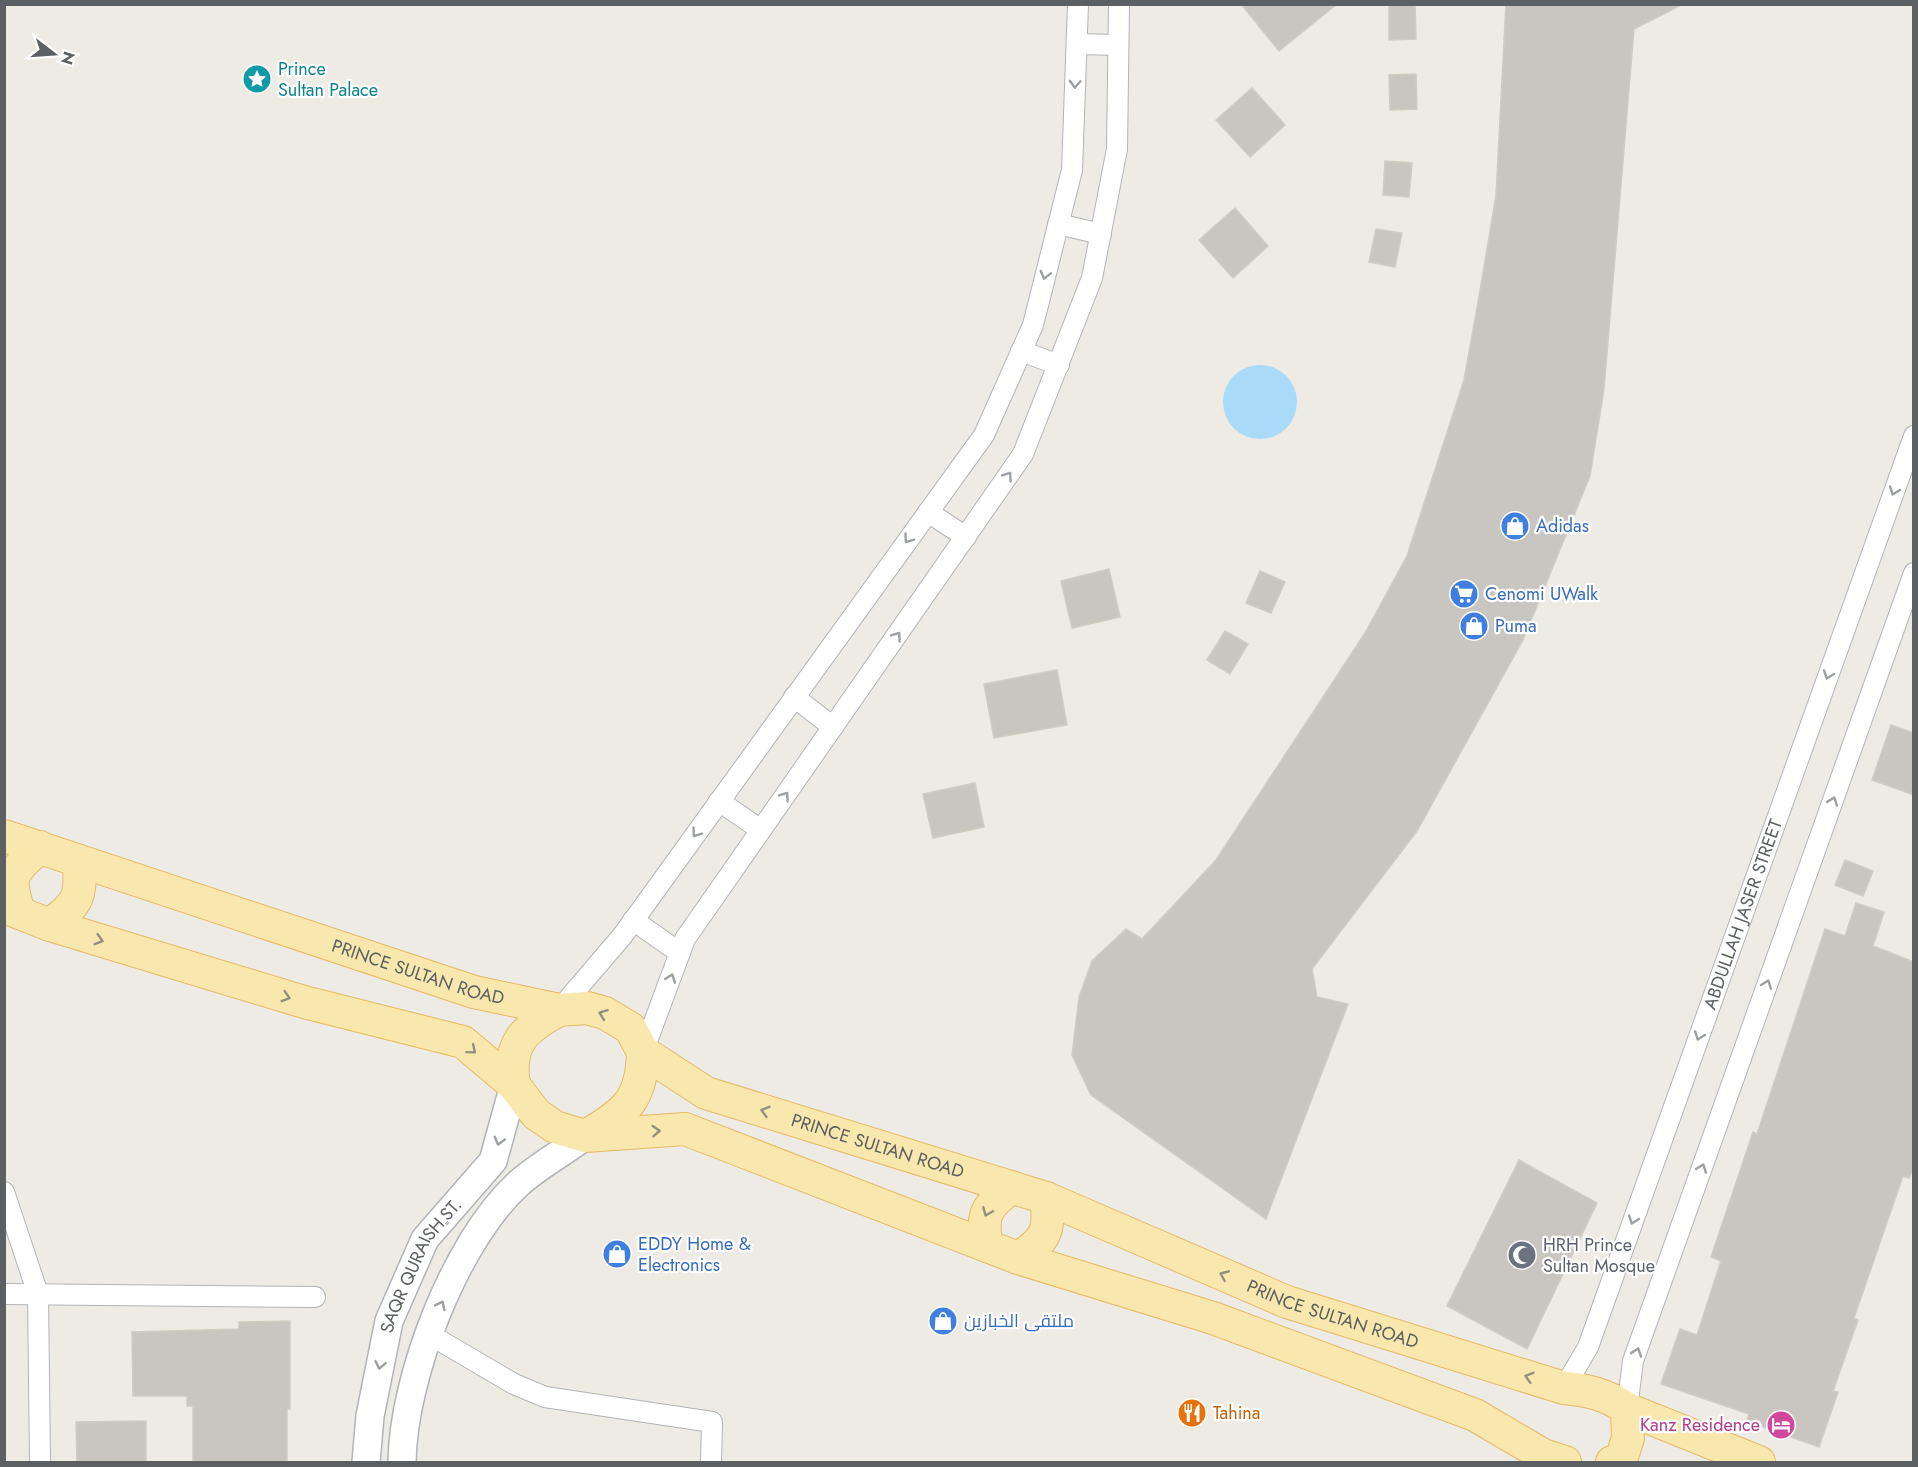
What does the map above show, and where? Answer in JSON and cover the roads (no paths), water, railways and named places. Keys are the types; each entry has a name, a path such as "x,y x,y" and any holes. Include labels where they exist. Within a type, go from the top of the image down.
{"main road":[{"name":"PRINCE SULTAN ROAD","path":"4,836 474,992 560,1010 587,1008 605,1013 630,1028 643,1052 706,1093 1046,1198 1287,1302 1564,1389 1586,1390 1613,1398 1627,1409 1759,1462"},
{"path":"40,847 17,867 10,886 12,910 50,925 304,1002 463,1042 514,1085 536,1114 555,1127 585,1136 685,1129 1018,1258 1212,1318 1475,1415 1543,1455 1564,1462"},
{"path":"50,925 75,905 80,879 79,861"},
{"path":"514,1085 511,1067 515,1050 523,1034 538,1021 560,1010"},
{"path":"585,1136 619,1116 635,1097 643,1076 643,1052"},
{"path":"987,1246 982,1224 991,1203 1011,1186"},
{"path":"1018,1258 1040,1243 1049,1219 1046,1198"},
{"path":"1612,1462 1620,1460 1628,1438 1627,1409"}],"street":[{"path":"560,1010 633,920 984,435 1033,325 1072,170 1078,4"},
{"path":"643,1052 685,939 1023,454 1092,278 1117,149 1119,4"},
{"path":"1077,44 1118,45"},
{"path":"1058,224 1101,234"},
{"path":"1021,351 1059,364"},
{"name":"ABDULLAH JASER STREET","path":"1564,1389 1588,1347 1914,436"},
{"path":"928,512 966,537"},
{"path":"1627,1409 1633,1361 1914,573"},
{"path":"794,697 833,727"},
{"path":"719,801 761,830"},
{"path":"633,920 680,953"},
{"name":"SAQR QURAISH ٍST.","path":"366,1462 370,1416 389,1321 425,1239 493,1161 514,1085"},
{"name":"SAQR QURAISH ٍST.","path":"402,1462 402,1442 428,1333 471,1242 518,1185 585,1136"},
{"path":"4,1192 38,1294 40,1462"},
{"path":"4,1294 315,1297"},
{"path":"428,1333 514,1384 545,1397 712,1422 711,1462"}],"water":[{"path":"1260,365 1281,371 1291,381 1297,402 1291,423 1281,433 1260,439 1239,433 1229,423 1223,402 1229,381 1239,371"}],"place":[{"name":"Prince Sultan Palace","path":"257,79"},
{"name":"Adidas","path":"1515,526"},
{"name":"Cenomi UWalk","path":"1464,594"},
{"name":"Puma","path":"1474,626"},
{"name":"EDDY Home & Electronics","path":"617,1254"},
{"name":"HRH Prince Sultan Mosque","path":"1522,1255"},
{"name":"ملتقى الخبازين","path":"943,1321"},
{"name":"Tahina","path":"1192,1413"},
{"name":"Kanz Residence","path":"1781,1425"}]}
